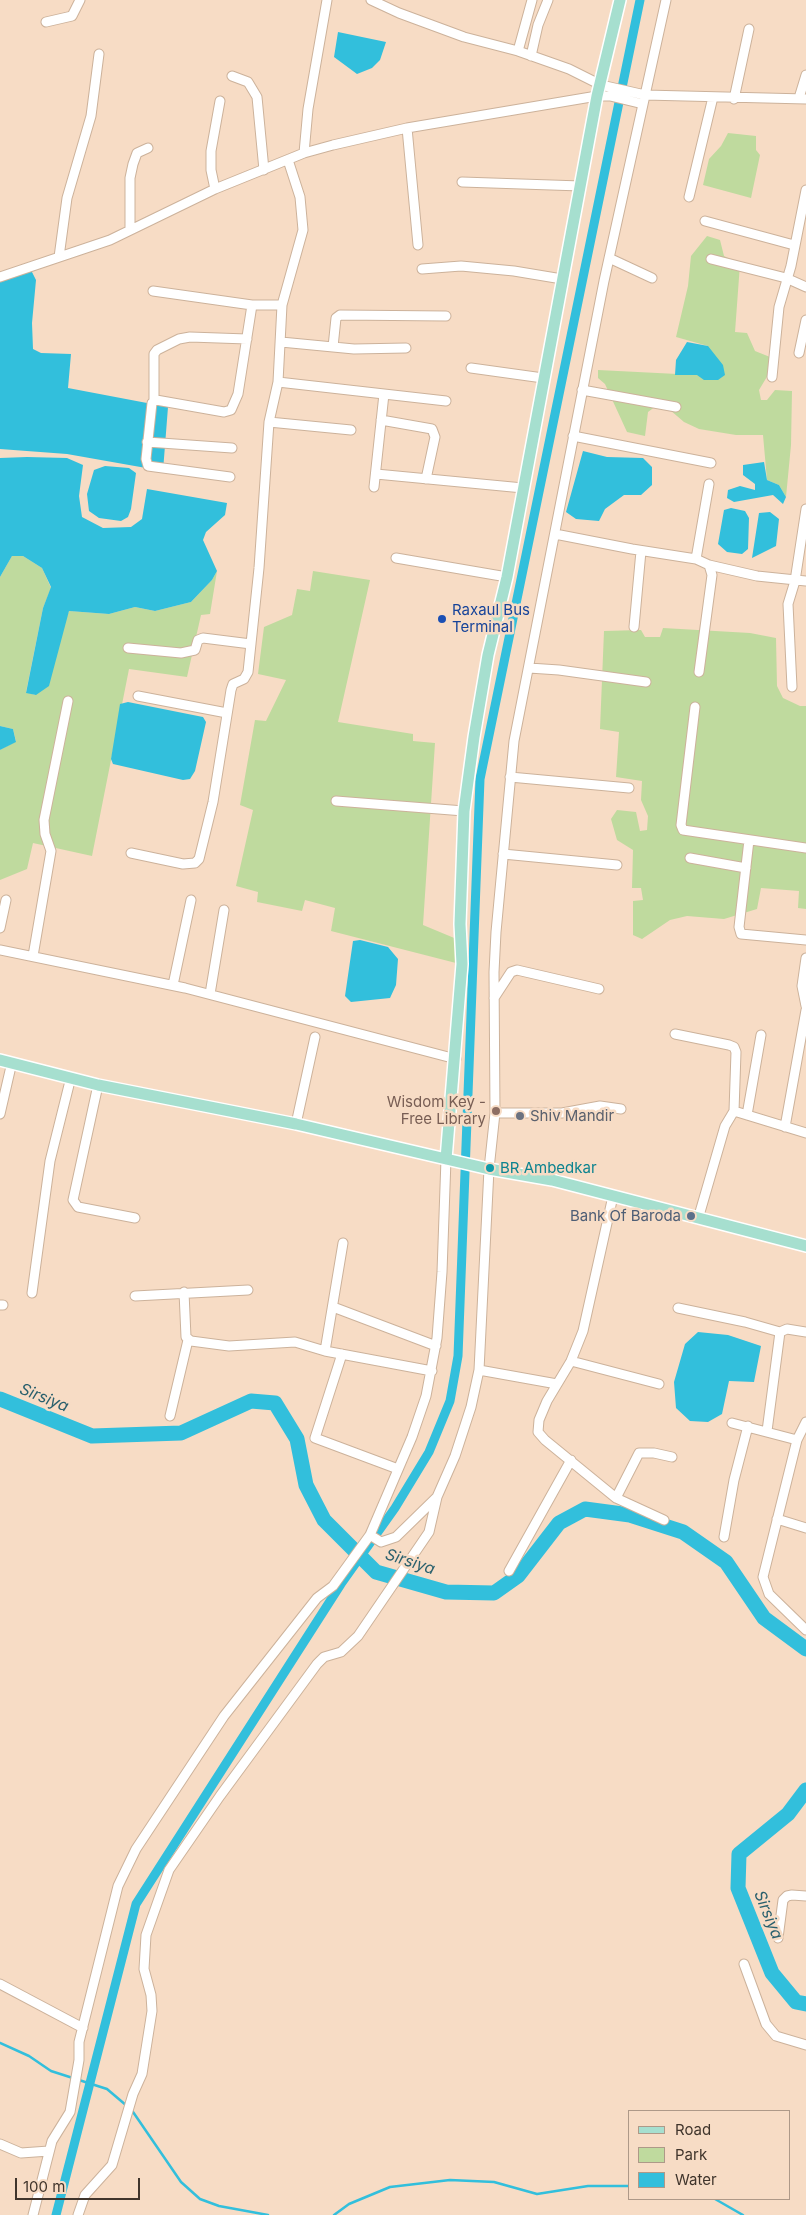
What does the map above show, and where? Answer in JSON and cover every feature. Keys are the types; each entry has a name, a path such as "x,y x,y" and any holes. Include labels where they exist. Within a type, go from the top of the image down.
{"main road":[{"path":"451,1160 462,964 460,924 464,812 488,655 507,577 562,278 599,91 620,0"},
{"path":"0,1060 98,1085 296,1124 489,1169 552,1180 806,1246"}],"street":[{"path":"46,22 72,16 80,0"},
{"path":"304,153 308,110 327,0"},
{"path":"371,0 399,13 464,37 518,51 569,70 599,91"},
{"path":"518,51 532,0"},
{"path":"531,56 538,25 548,0"},
{"path":"78,2215 85,2195 112,2165 133,2094 142,2074 152,2011 151,1995 144,1969 146,1935 169,1870 316,1664 324,1657 341,1652 358,1636 429,1532 437,1497 455,1456 471,1407 479,1370 489,1169 495,1113 494,998 496,932 510,777 519,708 529,668 639,98 666,0"},
{"path":"734,99 749,29"},
{"path":"59,257 67,198 91,116 99,54"},
{"path":"0,277 110,240 215,189 304,153 406,128 599,91 639,98 802,99 806,75"},
{"path":"232,76 248,82 257,97 264,170"},
{"path":"689,197 713,97"},
{"path":"215,189 211,170 211,152 220,101"},
{"path":"406,128 418,245"},
{"path":"130,229 130,178 133,164 137,153 148,148"},
{"path":"131,853 183,864 195,863 199,859 213,802 233,684 247,676 259,568 269,422 278,382 282,305 303,230 300,197 288,160"},
{"path":"462,182 581,186"},
{"path":"772,377 779,307 806,190"},
{"path":"705,221 794,245"},
{"path":"609,258 652,278"},
{"path":"711,259 786,278 806,287"},
{"path":"422,269 462,266 562,278"},
{"path":"153,291 252,305 282,305"},
{"path":"154,401 224,412 231,410 238,394 252,305"},
{"path":"333,347 336,318 340,314 446,316"},
{"path":"799,353 806,320"},
{"path":"230,477 148,466 148,442 154,401 154,354 157,350 179,339 190,337 247,340"},
{"path":"281,342 333,347 406,348"},
{"path":"471,368 543,378"},
{"path":"278,382 446,401"},
{"path":"582,390 676,407"},
{"path":"374,487 384,394"},
{"path":"381,420 432,428 436,437 426,479"},
{"path":"269,422 351,430"},
{"path":"573,436 711,463"},
{"path":"148,442 232,448"},
{"path":"376,474 524,488"},
{"path":"696,559 709,484"},
{"path":"792,687 788,604 795,581 806,509"},
{"path":"555,534 641,551 696,559 709,565 757,576 806,581"},
{"path":"634,626 641,551"},
{"path":"396,558 507,577"},
{"path":"699,672 712,575 709,565"},
{"path":"128,648 182,653 195,650 198,640 203,638 251,644"},
{"path":"529,668 559,670 646,682"},
{"path":"138,696 227,713"},
{"path":"33,956 51,851 45,834 44,820 68,701"},
{"path":"696,707 682,828 686,831 806,848"},
{"path":"510,777 629,788"},
{"path":"336,801 464,812"},
{"path":"749,840 739,927 741,934 806,940"},
{"path":"503,854 617,864"},
{"path":"690,858 746,868"},
{"path":"0,928 6,900"},
{"path":"173,985 190,900"},
{"path":"210,994 224,910"},
{"path":"0,950 173,985 456,1059"},
{"path":"785,1127 806,1008 802,983 806,958"},
{"path":"494,998 511,972 517,970 599,990"},
{"path":"675,1034 734,1047 736,1052 734,1111 725,1126 698,1219"},
{"path":"747,1115 762,1034"},
{"path":"296,1124 315,1037"},
{"path":"0,1114 12,1062"},
{"path":"32,1293 50,1161 71,1077"},
{"path":"98,1085 73,1200 78,1207 135,1218"},
{"path":"495,1113 562,1113 600,1106 621,1109"},
{"path":"734,1111 806,1133"},
{"path":"33,2215 56,2131 70,2112 79,2060 79,2042 118,1886 136,1849 224,1716 317,1598 339,1578 373,1537 398,1468 412,1437 432,1371 436,1346 451,1160"},
{"path":"614,1196 583,1331 571,1361 556,1384 539,1420 538,1432 616,1498 664,1520"},
{"path":"325,1351 343,1243"},
{"path":"135,1296 248,1290"},
{"path":"170,1416 188,1340 186,1337 184,1292"},
{"path":"333,1307 436,1346"},
{"path":"678,1308 745,1322 780,1332 787,1329 806,1332"},
{"path":"768,1431 780,1332"},
{"path":"188,1340 229,1346 295,1342 325,1351 432,1371"},
{"path":"342,1354 315,1438 398,1468"},
{"path":"571,1361 659,1384"},
{"path":"479,1370 556,1384"},
{"path":"806,1422 797,1440 763,1577 769,1594 806,1630"},
{"path":"732,1423 797,1440"},
{"path":"724,1537 734,1480 748,1426"},
{"path":"616,1498 639,1453 654,1453 672,1457"},
{"path":"509,1570 571,1460"},
{"path":"373,1537 396,1538 437,1497"},
{"path":"777,1519 806,1528"},
{"path":"778,1938 783,1900 786,1896 806,1896"},
{"path":"744,1964 766,2024 776,2036 806,2045"},
{"path":"0,1984 83,2028"},
{"path":"0,2144 21,2153 49,2151"}],"green space":[{"path":"728,133 756,136 756,150 760,155 751,198 703,185 709,159 721,146"},
{"path":"707,236 720,240 724,256 740,264 735,332 747,333 755,351 770,357 768,375 759,390 761,400 767,400 775,390 792,391 791,445 786,497 779,485 767,480 763,435 736,435 699,429 684,422 670,410 656,406 648,412 645,436 627,432 605,384 598,378 598,370 697,375 708,346 676,337 688,286 691,256"},
{"path":"12,556 23,556 42,568 51,588 43,608 26,692 35,695 69,611 109,614 135,607 155,611 191,602 212,580 217,571 210,614 201,615 187,677 129,669 92,856 33,843 27,869 0,880 0,750 16,741 13,729 0,726 0,577"},
{"path":"313,571 370,580 338,722 413,734 413,741 435,743 423,925 459,940 456,963 331,931 335,908 305,900 302,911 257,902 258,892 236,886 253,810 240,805 255,720 266,721 286,680 258,674 264,627 292,615 297,589 310,591"},
{"path":"663,628 750,633 776,638 777,686 783,698 800,706 806,706 806,909 798,908 799,891 761,888 757,909 724,919 687,916 670,920 642,939 633,935 633,901 643,900 641,888 632,888 633,850 617,840 611,819 617,810 636,812 640,831 647,830 648,816 641,800 642,781 616,777 619,732 600,729 604,631 641,630 645,637 660,637"}],"water":[{"path":"338,32 386,42 380,60 372,68 357,74 334,57"},
{"path":"30,268 36,280 32,323 33,349 41,353 71,354 68,388 168,407 163,471 67,454 0,449 0,276"},
{"path":"687,342 708,346 723,365 725,375 718,380 704,380 697,375 675,375 676,360"},
{"path":"583,451 607,457 643,458 652,467 652,485 641,495 624,495 605,509 599,521 576,519 566,512"},
{"path":"0,458 67,458 83,465 79,496 82,517 103,528 131,527 142,519 147,489 227,503 225,515 206,532 203,540 217,571 212,580 191,602 155,611 135,607 109,614 69,611 49,686 36,695 26,693 43,608 51,587 42,568 23,556 12,556 0,577"},
{"path":"764,462 767,480 779,485 786,497 783,504 773,495 734,502 727,498 728,490 740,486 755,490 755,484 743,475 743,465"},
{"path":"105,466 129,468 136,473 131,509 128,517 121,521 99,518 89,511 87,494 94,470"},
{"path":"731,508 745,511 749,518 748,549 742,554 727,552 718,544 724,510"},
{"path":"770,512 779,519 776,546 752,558 759,513"},
{"path":"128,702 203,717 206,722 195,771 190,779 183,780 113,764 111,759 120,704"},
{"path":"0,726 13,729 16,742 0,750"},
{"path":"360,940 388,947 398,959 396,985 390,998 351,1002 345,996 353,941"},
{"path":"698,1332 728,1335 761,1346 754,1382 729,1381 722,1414 708,1422 690,1421 676,1408 674,1382 685,1344"}],"waterway":[{"path":"56,2215 136,1904 341,1584 395,1508 429,1452 450,1401 458,1356 480,779 640,0"},
{"name":"Sirsiya","path":"0,1399 92,1436 181,1433 251,1401 275,1403 297,1439 306,1485 324,1520 376,1572 446,1592 494,1593 518,1576 559,1523 585,1509 630,1515 683,1532 726,1562 764,1618 806,1649"},
{"name":"Sirsiya","path":"806,1790 788,1814 739,1854 738,1888 772,1973 796,2002 806,2004"},
{"path":"0,2043 29,2056 51,2071 107,2089 127,2106"},
{"path":"131,2109 181,2182 200,2199 219,2206 268,2215"},
{"path":"334,2215 349,2204 390,2187 450,2180 494,2182 537,2194 588,2186 628,2186"},
{"path":"717,2200 743,2215"}],"place":[{"name":"Raxaul Bus Terminal","path":"442,619"},
{"name":"Wisdom Key - Free Library","path":"496,1111"},
{"name":"Shiv Mandir","path":"520,1116"},
{"name":"BR Ambedkar","path":"490,1168"},
{"name":"Bank Of Baroda","path":"691,1216"}]}
